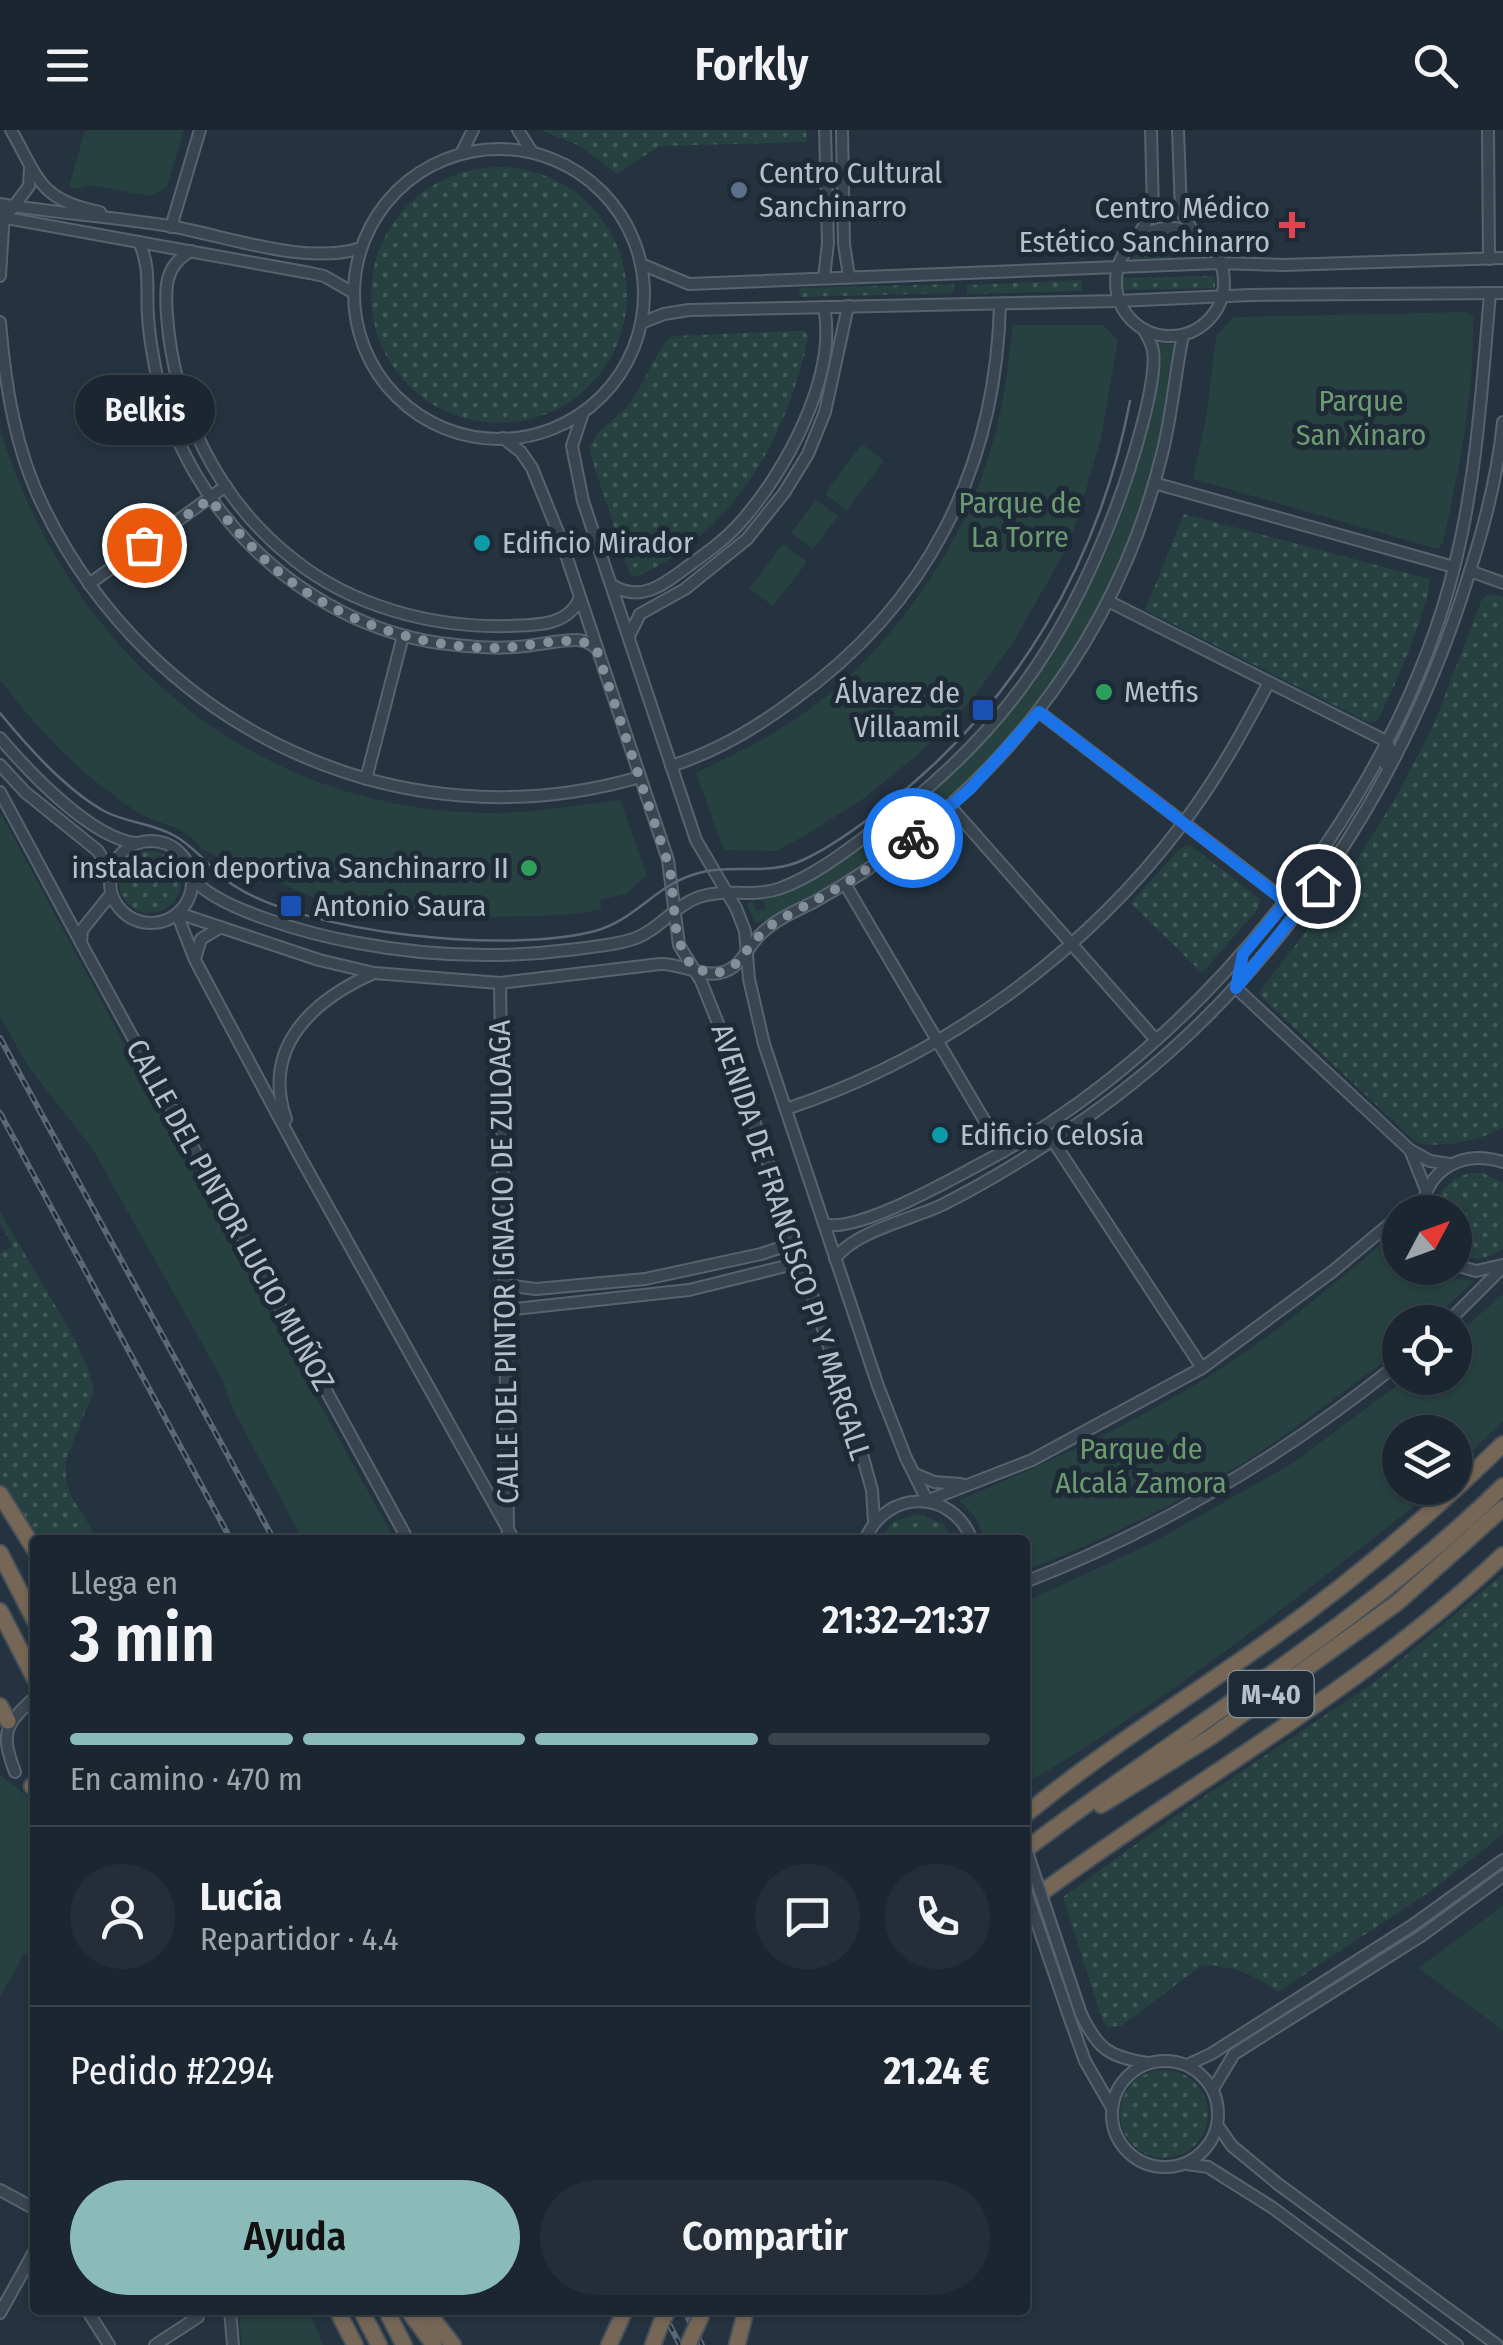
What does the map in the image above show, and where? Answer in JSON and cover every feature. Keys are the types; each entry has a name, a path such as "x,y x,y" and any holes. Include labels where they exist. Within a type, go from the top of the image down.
{"highway":[{"path":"1030,1811 1110,1750 1273,1638 1364,1568 1435,1509 1503,1444"},
{"path":"1030,1844 1300,1656 1388,1588 1503,1486"},
{"path":"0,1494 30,1542"},
{"name":"M-40","path":"1030,1856 1124,1790 1212,1736 1398,1602 1503,1508"},
{"path":"0,1553 30,1611"},
{"name":"M-40","path":"1030,1901 1382,1658 1503,1556"},
{"path":"0,1612 30,1669"},
{"path":"0,1706 8,1723"},
{"path":"340,2315 355,2345"},
{"path":"363,2315 376,2342"},
{"path":"389,2315 404,2345"},
{"path":"412,2315 434,2345"},
{"path":"430,2315 453,2345"},
{"path":"608,2345 623,2315"},
{"path":"688,2345 701,2315"},
{"path":"736,2345 745,2315"},
{"path":"653,2345 665,2316"}],"street":[{"path":"11,130 40,183 61,202 140,222"},
{"path":"171,226 200,130"},
{"path":"461,154 473,130"},
{"path":"518,130 532,153"},
{"path":"824,278 828,243 825,130"},
{"path":"842,130 844,244 849,276"},
{"path":"1151,130 1153,211 1126,249 1116,280 1118,301 1133,322 1144,330 1169,336 1200,327 1214,313 1224,279 1214,251 1194,233 1181,211 1178,130"},
{"path":"1488,130 1489,258"},
{"path":"492,149 532,153 568,167 605,196 632,236 641,264 641,324 622,372 582,413 539,434 480,438 445,429 395,395 381,379 362,342 352,292 361,248 391,196 430,166 461,154 492,149"},
{"path":"2,217 30,186 30,166"},
{"path":"0,276 0,204 171,226 313,253 361,248"},
{"path":"2,217 324,276 352,292"},
{"path":"1136,239 1154,230 1174,228 1194,233"},
{"path":"139,242 149,268 149,330 163,402 184,454 210,499 252,546 296,585 345,613 404,636 499,648 581,640 596,648"},
{"path":"192,252 177,259 168,272 166,293 169,344 192,427 251,522 293,560 384,607 434,622 530,625 568,616 580,598"},
{"path":"641,264 689,284 1220,263 1284,266 1503,258"},
{"path":"641,324 664,314 689,310 1503,293"},
{"path":"824,1224 838,1226 861,1220 928,1192 1003,1152 1094,1090 1156,1040 1243,954 1286,902 1335,830 1386,741 1423,661 1454,567 1475,463 1490,294"},
{"path":"671,766 735,737 809,689 871,636 906,592 947,525 970,476 992,397 1000,304"},
{"path":"629,637 636,618 685,590 718,565 746,539 784,493 808,454 825,412 848,306"},
{"path":"612,584 641,594 672,578 738,525 771,484 813,398 828,324 824,307"},
{"path":"0,322 11,411 41,503 90,584 136,643 194,695 287,751 413,791 484,798 540,796 605,787 640,777"},
{"path":"192,877 214,896 326,937 422,954 474,958 525,956 625,942 648,934 674,910 704,895 771,892 834,859 952,768 1010,707 1047,654 1096,560 1133,462 1152,372 1153,350 1144,330"},
{"path":"0,765 25,792 98,851 110,874 112,894 124,914 139,921 154,923 178,914 319,960 374,973 500,983 660,964 710,974 722,972 734,966 774,923 845,884 914,838 991,768 1067,674 1108,601 1154,483 1169,423 1182,334"},
{"name":"AVENIDA DE FRANCISCO PI Y MARGALL","path":"582,413 572,452 584,501 699,848 741,919 764,1044 911,1469 928,1500"},
{"path":"836,1259 849,1244 942,1204 1053,1141 1148,1070 1236,988 1318,886 1360,824 1401,749 1440,664 1498,466 1503,422"},
{"name":"AVENIDA DE FRANCISCO PI Y MARGALL","path":"503,438 521,452 532,468 580,598 670,869 679,945 707,994 792,1234 871,1485 874,1522"},
{"path":"1154,483 1454,567"},
{"path":"90,584 226,486"},
{"path":"1470,571 1503,582"},
{"path":"1108,601 1386,741 1392,752 1369,796 1360,824"},
{"path":"366,779 404,636"},
{"path":"786,1109 819,1098 938,1040 1019,988 1132,884 1183,824 1231,754 1268,684"},
{"path":"1039,712 1286,902"},
{"path":"0,738 42,782 91,822 123,842 160,842 175,849 186,861 192,877 191,893 178,914"},
{"name":"CALLE DEL PINTOR LUCIO MUÑOZ","path":"0,792 405,1535"},
{"path":"950,806 1156,1040"},
{"path":"110,874 117,859 136,844"},
{"path":"845,884 1003,1152"},
{"path":"81,943 82,930 112,894"},
{"path":"178,914 195,960 508,1535"},
{"path":"195,960 201,939 221,927"},
{"path":"1236,988 1243,954"},
{"path":"298,1153 277,1094 291,1040 306,1016 330,994 374,973"},
{"name":"CALLE DEL PINTOR IGNACIO DE ZULOAGA","path":"500,983 509,1535"},
{"path":"1236,988 1410,1150 1430,1162 1449,1164"},
{"path":"1053,1141 1202,1368"},
{"path":"1410,1150 1425,1193"},
{"path":"1425,1193 1436,1175 1449,1164 1484,1156 1503,1161"},
{"path":"867,1535 874,1522 896,1505 928,1500 1032,1460 1202,1368 1382,1231"},
{"path":"505,1284 536,1289 644,1279 761,1254 782,1247 792,1234"},
{"path":"505,1310 689,1290 786,1266 794,1266 805,1274"},
{"path":"1472,1270 1503,1266"},
{"path":"1465,1305 1503,1266"},
{"path":"1030,1580 1184,1510 1284,1448 1382,1377"},
{"path":"484,1487 499,1481 505,1462"},
{"path":"911,1469 924,1480 967,1484"},
{"path":"928,1500 952,1512 970,1535"},
{"path":"15,1772 4,1749 8,1723 30,1702"},
{"path":"0,1760 30,1784"},
{"path":"1188,2066 1413,1926 1503,1860"},
{"path":"1030,1863 1082,2014 1102,2048 1120,2059 1188,2066 1202,2075 1212,2089 1217,2101 1218,2126 1212,2142 1186,2164"},
{"path":"1212,2089 1234,2054 1421,1936 1503,1876"},
{"path":"1030,1903 1085,2061 1112,2108 1116,2136 1133,2158 1159,2168 1186,2164 1208,2167 1273,2208 1456,2345"},
{"path":"1112,2108 1124,2080 1149,2063"},
{"path":"1218,2126 1232,2146 1278,2184 1497,2345"},
{"path":"0,2190 30,2206"},
{"path":"0,2313 30,2262"},
{"path":"91,2315 110,2345"},
{"path":"231,2315 234,2345"},
{"path":"156,2345 198,2317"}],"green space":[{"path":"85,130 184,130 167,186 151,196 89,185 69,187"},
{"path":"540,130 806,130 807,142 659,146 617,174 578,145"},
{"path":"499,167 548,177 589,205 617,246 627,295 617,344 589,385 548,413 499,423 450,413 409,385 381,344 371,295 381,246 409,205 450,177"},
{"path":"1160,237 1185,239 1207,256 1131,259 1148,242"},
{"path":"1215,276 1215,288 1123,290 1123,278"},
{"path":"1081,280 1082,291 967,294 967,285"},
{"path":"954,284 954,293 800,297 799,288"},
{"name":"Parque San Xinaro","path":"1466,312 1473,316 1469,402 1449,515 1438,549 1193,479 1206,418 1216,337 1233,317"},
{"name":"Parque de La Torre","path":"1013,325 1103,325 1118,340 1101,439 1070,542 1014,641 973,698 917,755 864,798 775,851 724,850 696,773 767,737 814,706 881,643 910,607 937,568 978,487 1000,415"},
{"path":"805,331 808,337 786,411 751,478 728,509 701,535 670,558 636,577 630,575 590,453 594,439 629,404 661,348 673,336"},
{"path":"1158,343 1174,344 1162,423 1142,499 1114,572 1079,642 1035,707 985,766 927,820 823,891 755,923 747,904 753,901 756,911 766,909 763,899 798,887 832,868 942,783 984,740 1058,644 1088,591 1134,479 1151,410"},
{"path":"0,429 31,509 71,582 121,646 179,702 245,748 318,782 398,804 501,813 620,800 647,875 626,894 600,900 601,910 563,915 465,918 327,903 204,851 182,831 130,807 64,753 0,680"},
{"path":"862,444 884,461 847,510 825,494"},
{"path":"816,500 838,516 813,549 791,533"},
{"path":"1184,514 1429,579 1417,628 1376,722 1368,722 1145,610"},
{"path":"783,544 807,562 773,606 749,588"},
{"path":"1491,594 1503,597 1503,1127 1461,1142 1425,1144 1416,1142 1260,996 1260,991 1336,893 1398,794 1434,724 1482,599"},
{"path":"0,812 392,1535 300,1535 235,1413 221,1377 93,1150 26,1063 0,1016"},
{"path":"1190,845 1260,899 1258,909 1202,973 1131,903 1179,849"},
{"path":"150,851 172,860 181,882 172,904 150,913 128,904 119,882 128,860"},
{"path":"1483,1173 1503,1183 1503,1249 1472,1258 1472,1195 1440,1195 1456,1179"},
{"path":"0,1212 72,1334 89,1371 94,1390 66,1459 66,1478 70,1494 95,1535 33,1535 0,1483 0,1253 13,1246 0,1223"},
{"name":"Parque de Alcalá Zamora","path":"1382,1243 1382,1285 1470,1285 1448,1305 1382,1305 1382,1363 1232,1470 1086,1546 1030,1569 1030,1535 983,1535 976,1518 959,1500 1146,1412 1206,1378 1306,1307"},
{"path":"1503,1294 1503,1421 1472,1451 1472,1415 1382,1415 1382,1505 1416,1505 1228,1649 1030,1781 1030,1600 1150,1544 1293,1463 1384,1395 1472,1395 1472,1321"},
{"path":"918,1514 943,1524 951,1535 882,1535 893,1522"},
{"path":"1503,1574 1503,1834 1431,1891 1278,1992 1242,1972 1222,1966 1201,1966 1121,2026 1108,2027 1103,2022 1063,1897 1373,1683"},
{"path":"0,1775 30,1798 30,1957 24,1954 0,1997"},
{"path":"1503,1906 1503,2030 1418,1968"},
{"path":"1164,2070 1195,2083 1208,2114 1195,2145 1164,2158 1133,2145 1120,2114 1133,2083"},
{"path":"239,2315 311,2315 323,2345 242,2345"}],"tram line":[{"path":"0,713 48,766 89,802 112,815 175,836 233,885 266,902 309,916 409,935 513,940 595,931 621,920 667,887 692,875 776,868 803,860 856,828 932,766 1012,676 1045,626 1097,518 1130,401"}],"railway":[{"path":"0,1038 271,1535"},
{"path":"0,1113 228,1535"},
{"path":"665,2315 680,2345"},
{"path":"687,2315 702,2345"}],"way so far":[{"path":"144,545 210,499 273,567 296,585 363,621 404,636 477,647 573,640 592,644 668,860 677,938 692,968 716,974 734,966 774,923 845,884 913,838"}],"place":[{"name":"Centro Cultural Sanchinarro","path":"739,190"},
{"name":"Centro Médico Estético Sanchinarro","path":"1292,225"},
{"name":"Edificio Mirador","path":"482,543"},
{"name":"Belkis","path":"144,545"},
{"name":"Metfis","path":"1104,692"},
{"name":"Álvarez de Villaamil","path":"983,710"},
{"name":"instalacion deportiva Sanchinarro II","path":"529,868"},
{"name":"Antonio Saura","path":"291,906"},
{"name":"Edificio Celosía","path":"940,1135"}],"route":[{"path":"913,838 970,789 1039,712 1286,902 1243,954 1236,988 1318,886"}]}
